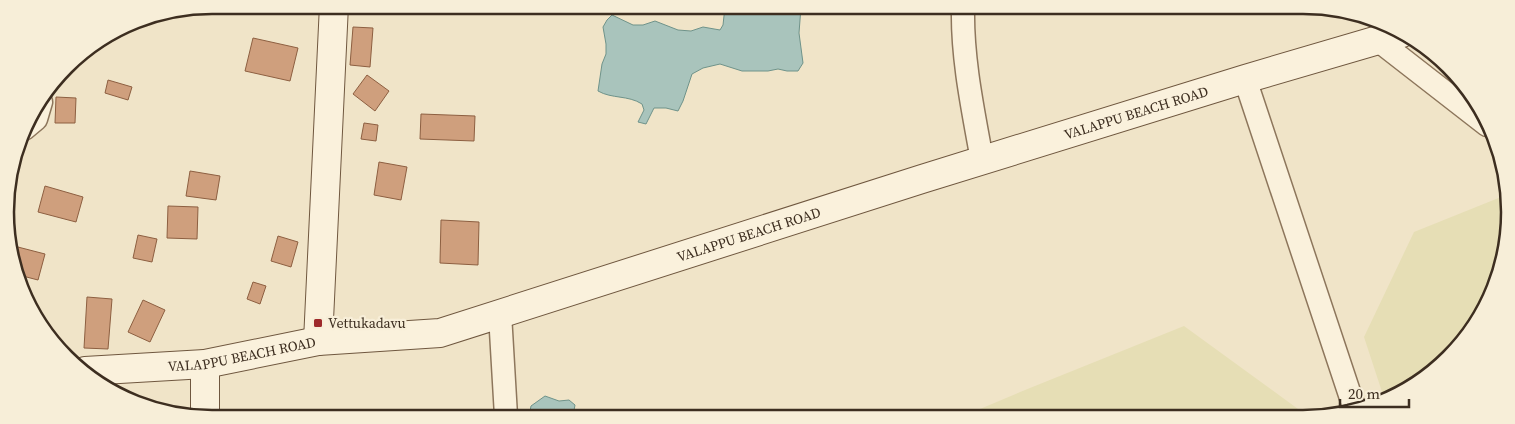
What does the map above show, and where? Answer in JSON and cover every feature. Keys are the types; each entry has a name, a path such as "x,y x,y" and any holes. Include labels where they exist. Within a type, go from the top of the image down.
{"main road":[{"path":"318,341 334,14"},
{"name":"VALAPPU BEACH ROAD","path":"93,371 205,364 318,341 440,333 982,160 1245,79 1390,37"},
{"path":"205,364 205,410"}],"street":[{"path":"963,14 963,36 970,91 982,160"},
{"path":"1390,37 1476,115"},
{"path":"1245,79 1353,403"},
{"path":"500,314 506,410"}],"shaded area":[{"path":"1501,197 1500,238 1491,276 1475,311 1452,343 1434,361 1402,384 1383,394 1364,337 1414,232"},
{"path":"1184,326 1299,410 978,410"}],"water":[{"path":"724,14 800,14 799,33 803,63 798,71 778,69 742,71 720,64 703,68 692,74 678,111 654,108 646,124 638,122 644,110 642,104 631,99 598,91 602,64 606,54 603,27 612,15 633,25 643,25 655,21 678,30 691,31 703,27 720,30 723,25"},
{"path":"545,396 559,401 569,400 575,405 574,410 530,410 531,406"}],"building":[{"path":"353,27 373,28 370,67 350,65"},
{"path":"253,38 298,48 290,81 245,71"},
{"path":"367,75 389,91 375,111 353,94"},
{"path":"108,80 132,87 128,100 105,93"},
{"path":"56,97 76,98 75,123 55,123"},
{"path":"421,114 475,116 474,141 420,139"},
{"path":"364,123 378,125 376,141 361,139"},
{"path":"379,162 407,167 401,200 374,195"},
{"path":"190,171 220,176 216,200 186,196"},
{"path":"45,186 83,197 76,222 38,212"},
{"path":"168,206 198,207 197,239 167,238"},
{"path":"441,220 479,222 478,265 440,263"},
{"path":"138,235 157,239 152,262 133,258"},
{"path":"278,236 298,242 291,267 271,261"},
{"path":"17,247 45,254 38,280 24,276"},
{"path":"253,282 266,286 260,304 247,299"},
{"path":"87,297 112,299 108,349 84,348"},
{"path":"143,300 165,310 150,342 128,332"}],"place":[{"name":"Vettukadavu","path":"318,323"}]}
